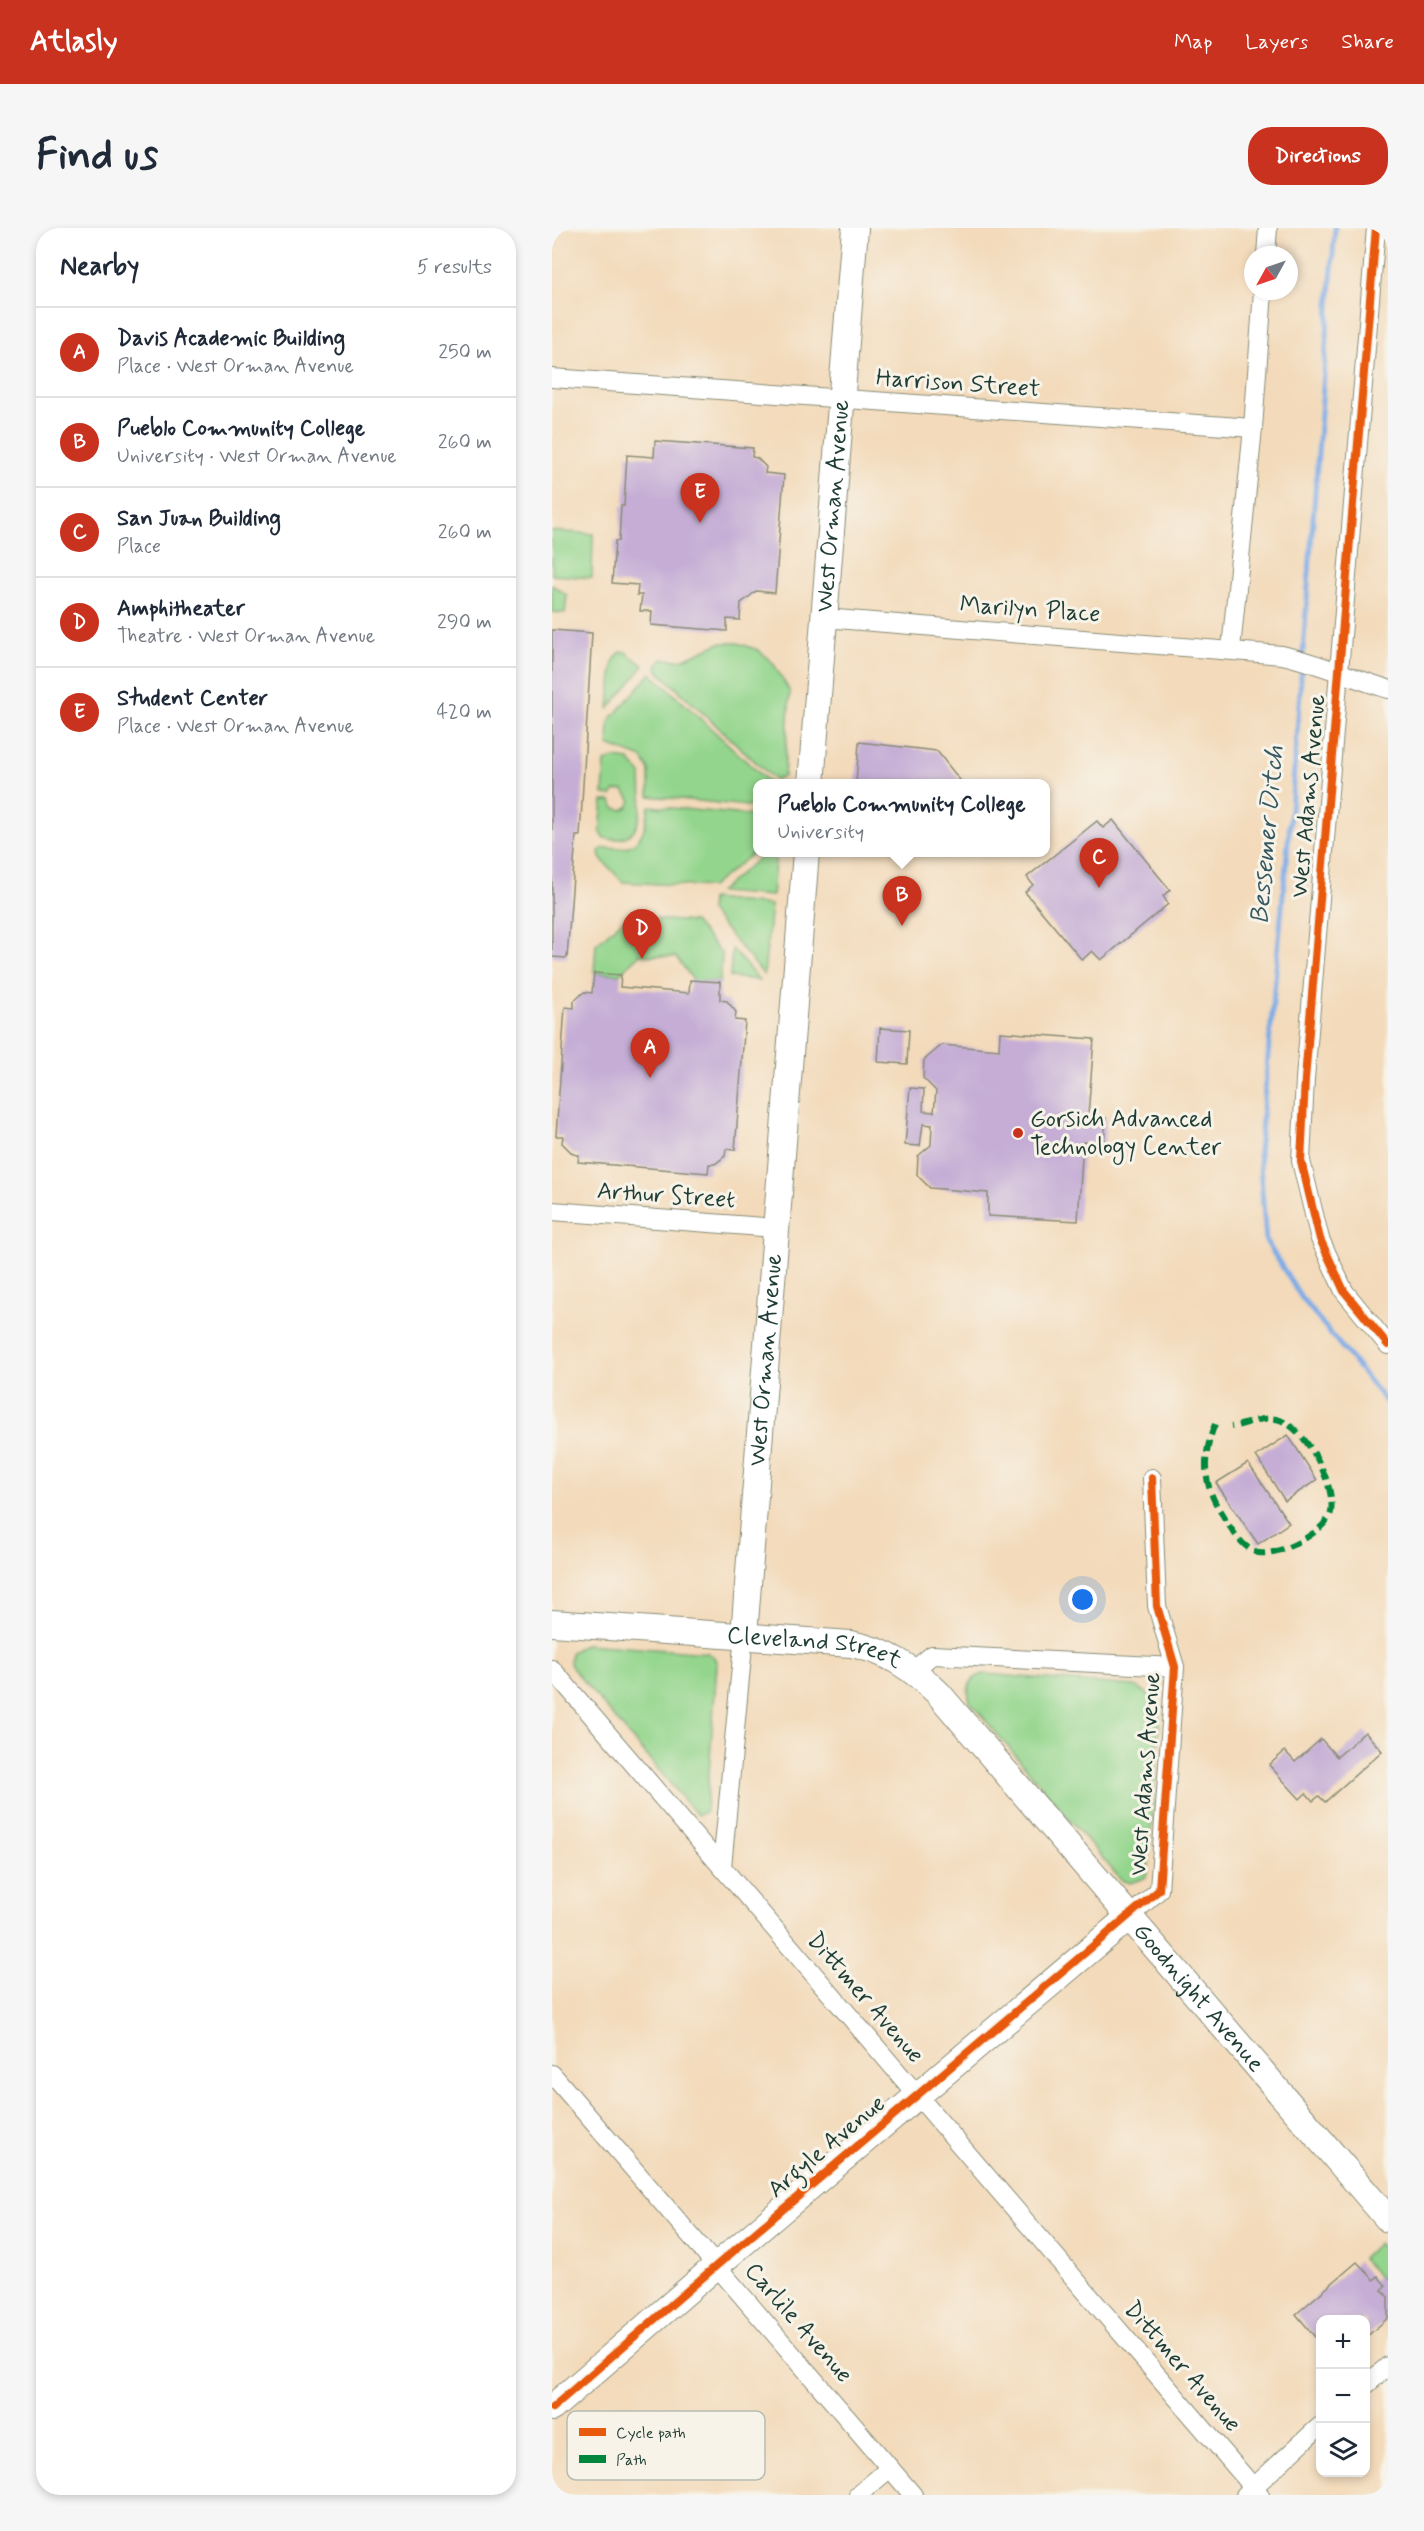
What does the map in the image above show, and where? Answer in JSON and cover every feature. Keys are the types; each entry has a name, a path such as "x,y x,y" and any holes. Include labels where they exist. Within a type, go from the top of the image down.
{"street":[{"name":"West Orman Avenue","path":"811,779 855,228"},
{"path":"1267,246 1268,228"},
{"name":"West Adams Avenue","path":"1376,228 1306,1067 1302,1161 1320,1239 1329,1260 1344,1291 1388,1345"},
{"path":"1231,649 1253,428 1262,300"},
{"name":"Harrison Street","path":"552,378 1253,428"},
{"name":"Marilyn Place","path":"824,618 1231,649 1282,655 1320,664 1340,674"},
{"path":"1340,674 1388,689"},
{"name":"West Orman Avenue","path":"722,1868 744,1635 806,857"},
{"name":"Arthur Street","path":"552,1211 776,1228"},
{"name":"West Adams Avenue","path":"1129,1917 1159,1890 1175,1667 1157,1606 1152,1479"},
{"name":"Cleveland Street","path":"552,1623 744,1635 873,1648 914,1670 932,1655 1175,1667"},
{"name":"Dittmer Avenue","path":"552,1669 918,2096 1253,2493"},
{"name":"Goodnight Avenue","path":"914,1670 938,1694 1388,2219"},
{"name":"Argyle Avenue","path":"552,2408 716,2266 1129,1917"},
{"name":"Carlile Avenue","path":"552,2074 913,2495"},
{"path":"1370,2381 1388,2366"},
{"path":"1253,2493 1316,2430"},
{"path":"858,2495 890,2468"}],"green space":[{"path":"552,531 593,534 592,578 552,575"},
{"path":"552,585 567,595 565,613 552,612"},
{"path":"720,643 738,643 758,650 773,663 790,692 784,776 774,779 658,671 657,666 662,659 681,660"},
{"path":"624,651 644,666 609,708 613,662 619,653"},
{"path":"651,673 766,779 753,779 753,806 649,796 649,770 642,758 608,745 609,721"},
{"path":"614,758 629,760 641,774 642,798 639,821 628,836 618,839 604,838 600,832 603,801 611,801 615,808 622,810 628,807 631,801 624,790 615,791 611,796 603,794 605,762"},
{"path":"649,806 753,816 753,853 711,887 623,882 600,858 599,851 633,844 642,834"},
{"path":"760,857 776,857 772,896 719,892"},
{"path":"711,899 771,905 764,975 710,911"},
{"path":"626,917 694,922 722,954 720,982 694,981 676,957 639,955 619,974 594,973 596,944"},
{"path":"732,949 759,980 730,977"},
{"path":"585,1644 708,1653 714,1657 717,1664 706,1812 697,1815 573,1669 570,1663 571,1652"},
{"path":"983,1674 1135,1686 1154,1697 1160,1715 1148,1872 1145,1878 1130,1883 1121,1880 970,1702 968,1692 970,1685 974,1679"},
{"path":"1378,2243 1388,2255 1388,2273 1381,2279 1362,2259"}],"building":[{"path":"655,441 753,448 752,457 757,458 766,467 765,473 784,475 775,593 756,591 741,603 740,620 727,619 727,631 651,625 652,611 640,611 642,595 637,595 638,585 612,583 615,541 619,541 621,506 624,506 627,455 654,457"},
{"path":"552,630 592,633 580,836 576,836 567,958 552,957"},
{"path":"859,742 937,751 959,779 856,779"},
{"path":"1113,820 1170,890 1163,896 1168,904 1101,960 1092,951 1082,960 1025,892 1033,885 1027,877 1097,821 1103,828"},
{"path":"594,973 621,975 620,987 689,993 690,980 720,982 720,1000 727,1001 736,1012 735,1020 745,1021 735,1150 726,1149 725,1156 715,1164 709,1164 708,1173 578,1162 579,1155 573,1154 562,1143 563,1136 556,1136 565,1007 574,1008 574,1001 584,992 592,993"},
{"path":"880,1028 909,1030 907,1064 878,1062"},
{"name":"Gorsich Advanced Technology Center","path":"1000,1032 1094,1039 1088,1116 1106,1118 1104,1144 1083,1142 1078,1221 988,1216 988,1193 930,1188 917,1175 918,1156 931,1145 932,1125 923,1124 920,1146 905,1145 910,1088 924,1089 923,1111 934,1112 936,1091 923,1078 924,1060 942,1045 999,1050"},
{"path":"1288,1435 1317,1480 1285,1501 1256,1456"},
{"path":"1248,1463 1289,1523 1258,1544 1216,1483"},
{"path":"1365,1732 1382,1751 1325,1802 1319,1796 1313,1801 1306,1793 1300,1799 1269,1765 1285,1751 1295,1762 1321,1739 1337,1757"},
{"path":"1357,2262 1374,2280 1378,2276 1386,2286 1382,2290 1388,2297 1388,2318 1370,2334 1370,2315 1316,2315 1316,2338 1296,2314"}],"waterway":[{"name":"Bessemer Ditch","path":"1335,228 1291,811 1259,1152 1266,1241 1301,1297 1388,1404"}],"marked path":[{"path":"1215,1424 1206,1459 1208,1481 1215,1503 1240,1541 1255,1552 1274,1552 1299,1542 1328,1520 1331,1512 1329,1486 1316,1457 1298,1432 1287,1424 1271,1418 1231,1427"}],"cycle path":[{"path":"1376,228 1305,1079 1301,1161 1320,1239 1344,1291 1388,1345"},
{"path":"552,2408 1159,1890 1175,1667 1157,1606 1152,1478"}],"place":[{"name":"Student Center","path":"700,523"},
{"name":"San Juan Building","path":"1099,888"},
{"name":"Pueblo Community College","path":"902,926"},
{"name":"Amphitheater","path":"642,959"},
{"name":"Davis Academic Building","path":"650,1078"},
{"name":"Gorsich Advanced Technology Center","path":"1018,1133"}]}
